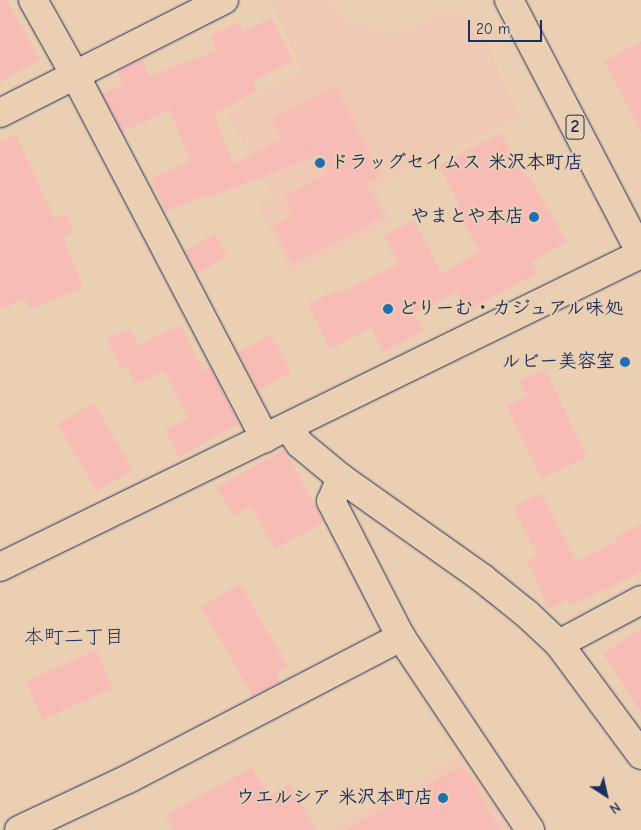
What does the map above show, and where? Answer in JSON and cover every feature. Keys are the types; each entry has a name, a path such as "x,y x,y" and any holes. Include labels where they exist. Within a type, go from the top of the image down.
{"street":[{"path":"33,0 277,433 300,444 341,478 482,578 527,614 559,644 641,755"},
{"path":"0,113 224,0"},
{"name":"2","path":"509,0 641,254"},
{"path":"0,567 641,254"},
{"path":"341,478 331,501 401,637 530,830"},
{"path":"559,644 641,600"},
{"path":"19,830 128,779 401,637"}],"shaded area":[{"path":"276,0 330,0 350,21 395,35 444,11 475,20 521,118 375,187 392,224 290,272 259,206 273,199 227,111 303,72 271,2"},
{"name":"ウエルシア 米沢本町店","path":"460,755 510,830 333,830"}],"building":[{"path":"0,0 7,0 40,60 0,82"},
{"path":"272,18 293,61 253,81 258,91 214,114 233,164 282,139 272,119 336,87 381,176 366,183 383,217 292,263 274,226 293,216 284,197 327,174 318,155 205,199 204,195 166,212 151,179 190,161 170,110 122,132 102,94 123,84 117,71 142,59 150,76 217,50 210,36 238,22 243,32"},
{"path":"641,42 641,132 604,61"},
{"path":"501,133 525,178 529,176 567,242 532,262 538,273 467,311 457,292 415,313 424,331 383,352 371,328 330,349 308,304 338,289 340,293 399,264 384,236 414,220 441,273 480,252 456,209 460,207 439,165"},
{"path":"16,135 54,218 66,213 73,232 63,237 83,288 29,309 25,299 0,309 0,142"},
{"path":"215,234 228,257 197,274 184,251"},
{"path":"181,325 203,371 210,367 239,424 179,457 165,430 189,418 164,371 135,384 127,367 121,369 107,339 130,329 138,345"},
{"path":"271,335 291,373 259,390 238,352"},
{"path":"545,369 587,457 541,479 507,406 527,396 519,381"},
{"path":"94,403 133,471 97,492 58,424"},
{"path":"284,450 324,522 275,549 251,505 234,516 216,488"},
{"path":"541,493 576,561 617,541 615,537 641,524 641,572 570,606 567,600 549,609 527,561 538,555 513,507"},
{"path":"240,584 288,667 276,674 280,682 253,696 201,607"},
{"path":"641,629 641,712 603,654"},
{"path":"96,650 113,688 43,720 26,681"},
{"name":"ウエルシア 米沢本町店","path":"463,766 500,830 344,830"},
{"path":"252,767 269,796 290,784 316,830 174,830 166,815"}],"place":[{"name":"ドラッグセイムス 米沢本町店","path":"320,163"},
{"name":"やまとや本店","path":"534,217"},
{"name":"どりーむ・カジュアル味処","path":"388,309"},
{"name":"ルビー美容室","path":"625,362"},
{"name":"ウエルシア 米沢本町店","path":"443,798"}],"district":[{"name":"本町二丁目","path":"74,636"}]}
